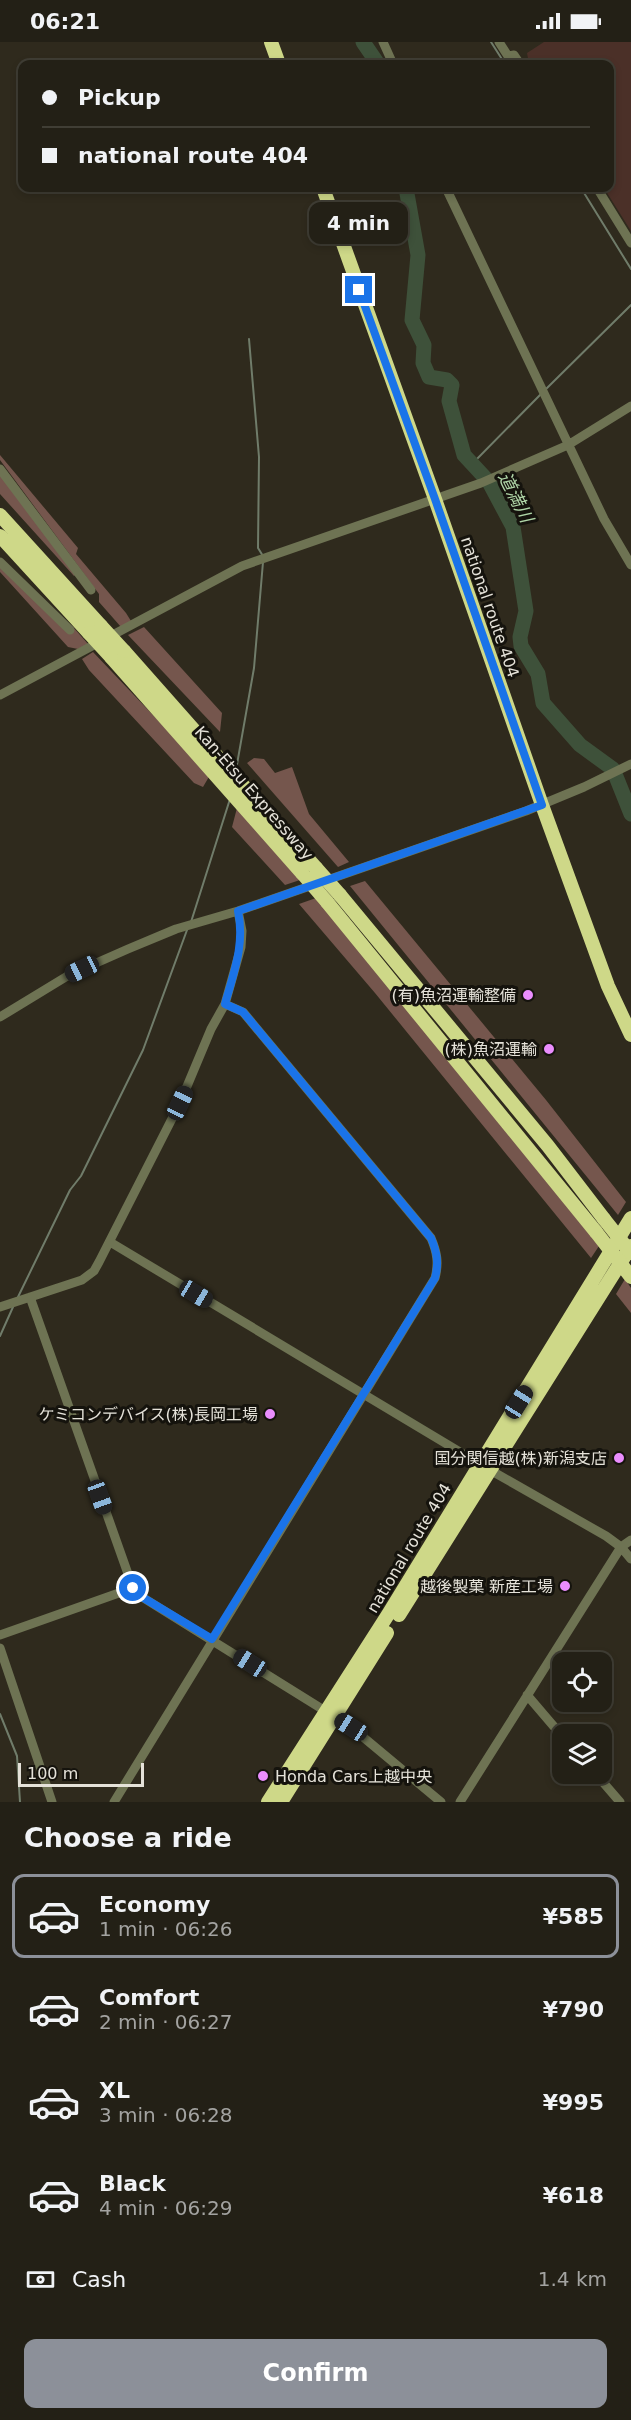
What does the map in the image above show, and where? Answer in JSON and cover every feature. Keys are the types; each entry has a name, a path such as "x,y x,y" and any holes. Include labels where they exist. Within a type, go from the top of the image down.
{"highway":[{"path":"271,42 278,60"},
{"name":"national route 404","path":"324,192 542,805 608,986 631,1035"},
{"name":"Kan-Etsu Expressway","path":"0,515 95,629 111,657 302,873 458,1059 631,1277"},
{"name":"Kan-Etsu Expressway","path":"0,536 95,629 124,651 208,744 340,895 548,1146 631,1253"},
{"name":"national route 404","path":"485,1467 631,1218"},
{"name":"national route 404","path":"268,1802 329,1714 485,1467 631,1246"},
{"name":"national route 404","path":"280,1802 329,1714"}],"street":[{"path":"383,42 391,60"},
{"path":"499,42 508,56 514,55 517,60"},
{"path":"448,192 568,445 618,546 631,565"},
{"path":"599,192 631,243"},
{"path":"0,695 242,567 435,499 568,445 631,406"},
{"path":"0,470 91,590"},
{"path":"0,562 70,630"},
{"path":"0,1017 46,987 94,963 176,929 238,911 542,805 631,764"},
{"path":"0,1308 88,1277 110,1242 180,1103 211,1029 225,1004 241,947 242,931 238,911"},
{"path":"114,1802 435,1278 438,1267 431,1238 243,1012 225,1004"},
{"path":"110,1242 621,1547 631,1559"},
{"path":"30,1297 133,1588 142,1597 212,1639 367,1740 441,1802"},
{"path":"460,1802 621,1547 631,1540"},
{"path":"0,1635 133,1588"},
{"path":"0,1648 52,1802"},
{"path":"527,1695 552,1724"},
{"path":"604,1784 620,1802"}],"shaded area":[{"path":"544,42 631,42 631,231 607,192 614,192 614,60 528,60 527,53"},
{"path":"0,455 78,548 76,554 131,621 121,627 99,602 99,594 0,460"},
{"path":"0,474 75,575 74,576 0,494"},
{"path":"0,566 65,624 73,627 88,644 78,649 68,647 0,572"},
{"path":"144,627 222,713 220,732 128,635"},
{"path":"93,652 210,775 203,787 194,783 89,670 82,659"},
{"path":"254,758 264,759 275,773 292,767 309,814 349,862 338,867 247,763"},
{"path":"237,808 300,880 285,885 232,827"},
{"path":"365,881 546,1100 626,1202 618,1215 350,886"},
{"path":"316,898 599,1246 591,1258 375,993 299,904"},
{"path":"625,1279 631,1288 631,1313 616,1294"}],"waterway":[{"name":"道満川","path":"363,42 375,60"},
{"path":"491,42 502,60"},
{"name":"道満川","path":"407,192 418,255 412,320 424,345 423,363 429,377 447,380 452,385 449,401 464,455 489,482 513,527 526,611 520,637 521,646 538,674 543,703 580,745 613,769 631,814"},
{"path":"583,192 631,269"},
{"path":"545,390 631,305"},
{"path":"249,339 259,457 258,548 263,556"},
{"path":"472,464 541,394"},
{"path":"236,770 254,668 263,562"},
{"path":"191,922 230,799"},
{"path":"18,1297 70,1190 81,1176 143,1050 187,930"},
{"path":"0,1336 13,1307"},
{"path":"0,1714 17,1756 20,1802"}],"place":[{"name":"(有)魚沼運輸整備","path":"528,995"},
{"name":"(株)魚沼運輸","path":"549,1049"},
{"name":"ケミコンデバイス(株)長岡工場","path":"270,1414"},
{"name":"国分関信越(株)新潟支店","path":"619,1458"},
{"name":"越後製菓 新産工場","path":"565,1586"},
{"name":"Honda Cars上越中央","path":"263,1776"}],"route":[{"path":"133,1588 142,1597 212,1639 435,1278 438,1267 438,1258 431,1238 243,1012 225,1004 241,947 242,931 238,911 542,805 359,290"}]}
